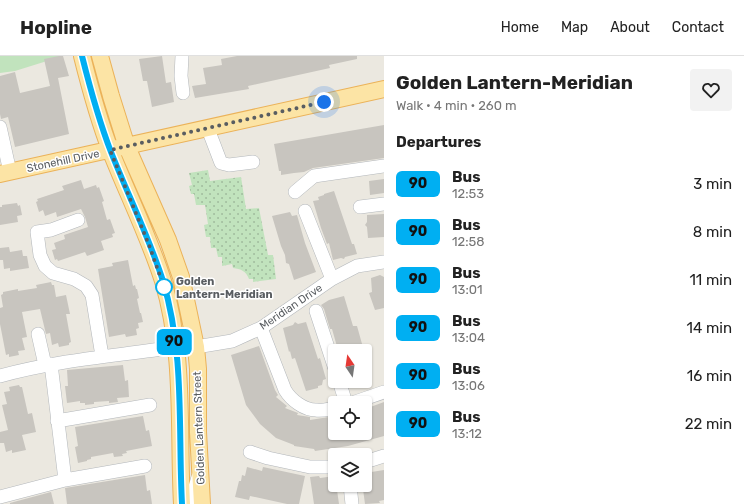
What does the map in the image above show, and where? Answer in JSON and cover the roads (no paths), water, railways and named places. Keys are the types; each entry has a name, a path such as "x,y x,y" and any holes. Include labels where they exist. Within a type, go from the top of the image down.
{"main road":[{"name":"Golden Lantern Street","path":"82,56 98,114 110,150 163,282 171,315 180,402 180,475 182,504"},
{"name":"Golden Lantern Street","path":"100,56 127,147 168,240 181,276 196,347 198,369 199,472 202,504"},
{"name":"Stonehill Drive","path":"5,173 384,89"},
{"path":"171,315 188,341 196,347"},
{"path":"175,347 186,363 198,369"}],"street":[{"path":"182,56 181,76 183,93"},
{"path":"0,127 5,173"},
{"path":"208,129 221,164 229,165 253,162"},
{"path":"295,192 314,176 384,166"},
{"path":"360,207 384,204"},
{"path":"305,211 332,279"},
{"path":"78,220 51,230 37,232 40,255 45,266 54,273 74,279 86,286 92,295 102,356"},
{"name":"Meridian Drive","path":"196,347 232,341 261,328 332,279 358,266 384,262"},
{"path":"316,311 328,348"},
{"path":"261,328 288,395 309,409 328,409"},
{"path":"38,334 48,365 65,480"},
{"path":"0,376 24,369 102,356 175,347"},
{"path":"372,396 384,392"},
{"path":"57,421 150,404"},
{"path":"250,452 310,468 328,467"},
{"path":"372,460 384,456"},
{"path":"0,497 65,480 145,466"},
{"path":"191,504 199,472"},
{"path":"351,492 352,504"}],"place":[{"name":"Golden Lantern-Meridian","path":"164,287"}]}
